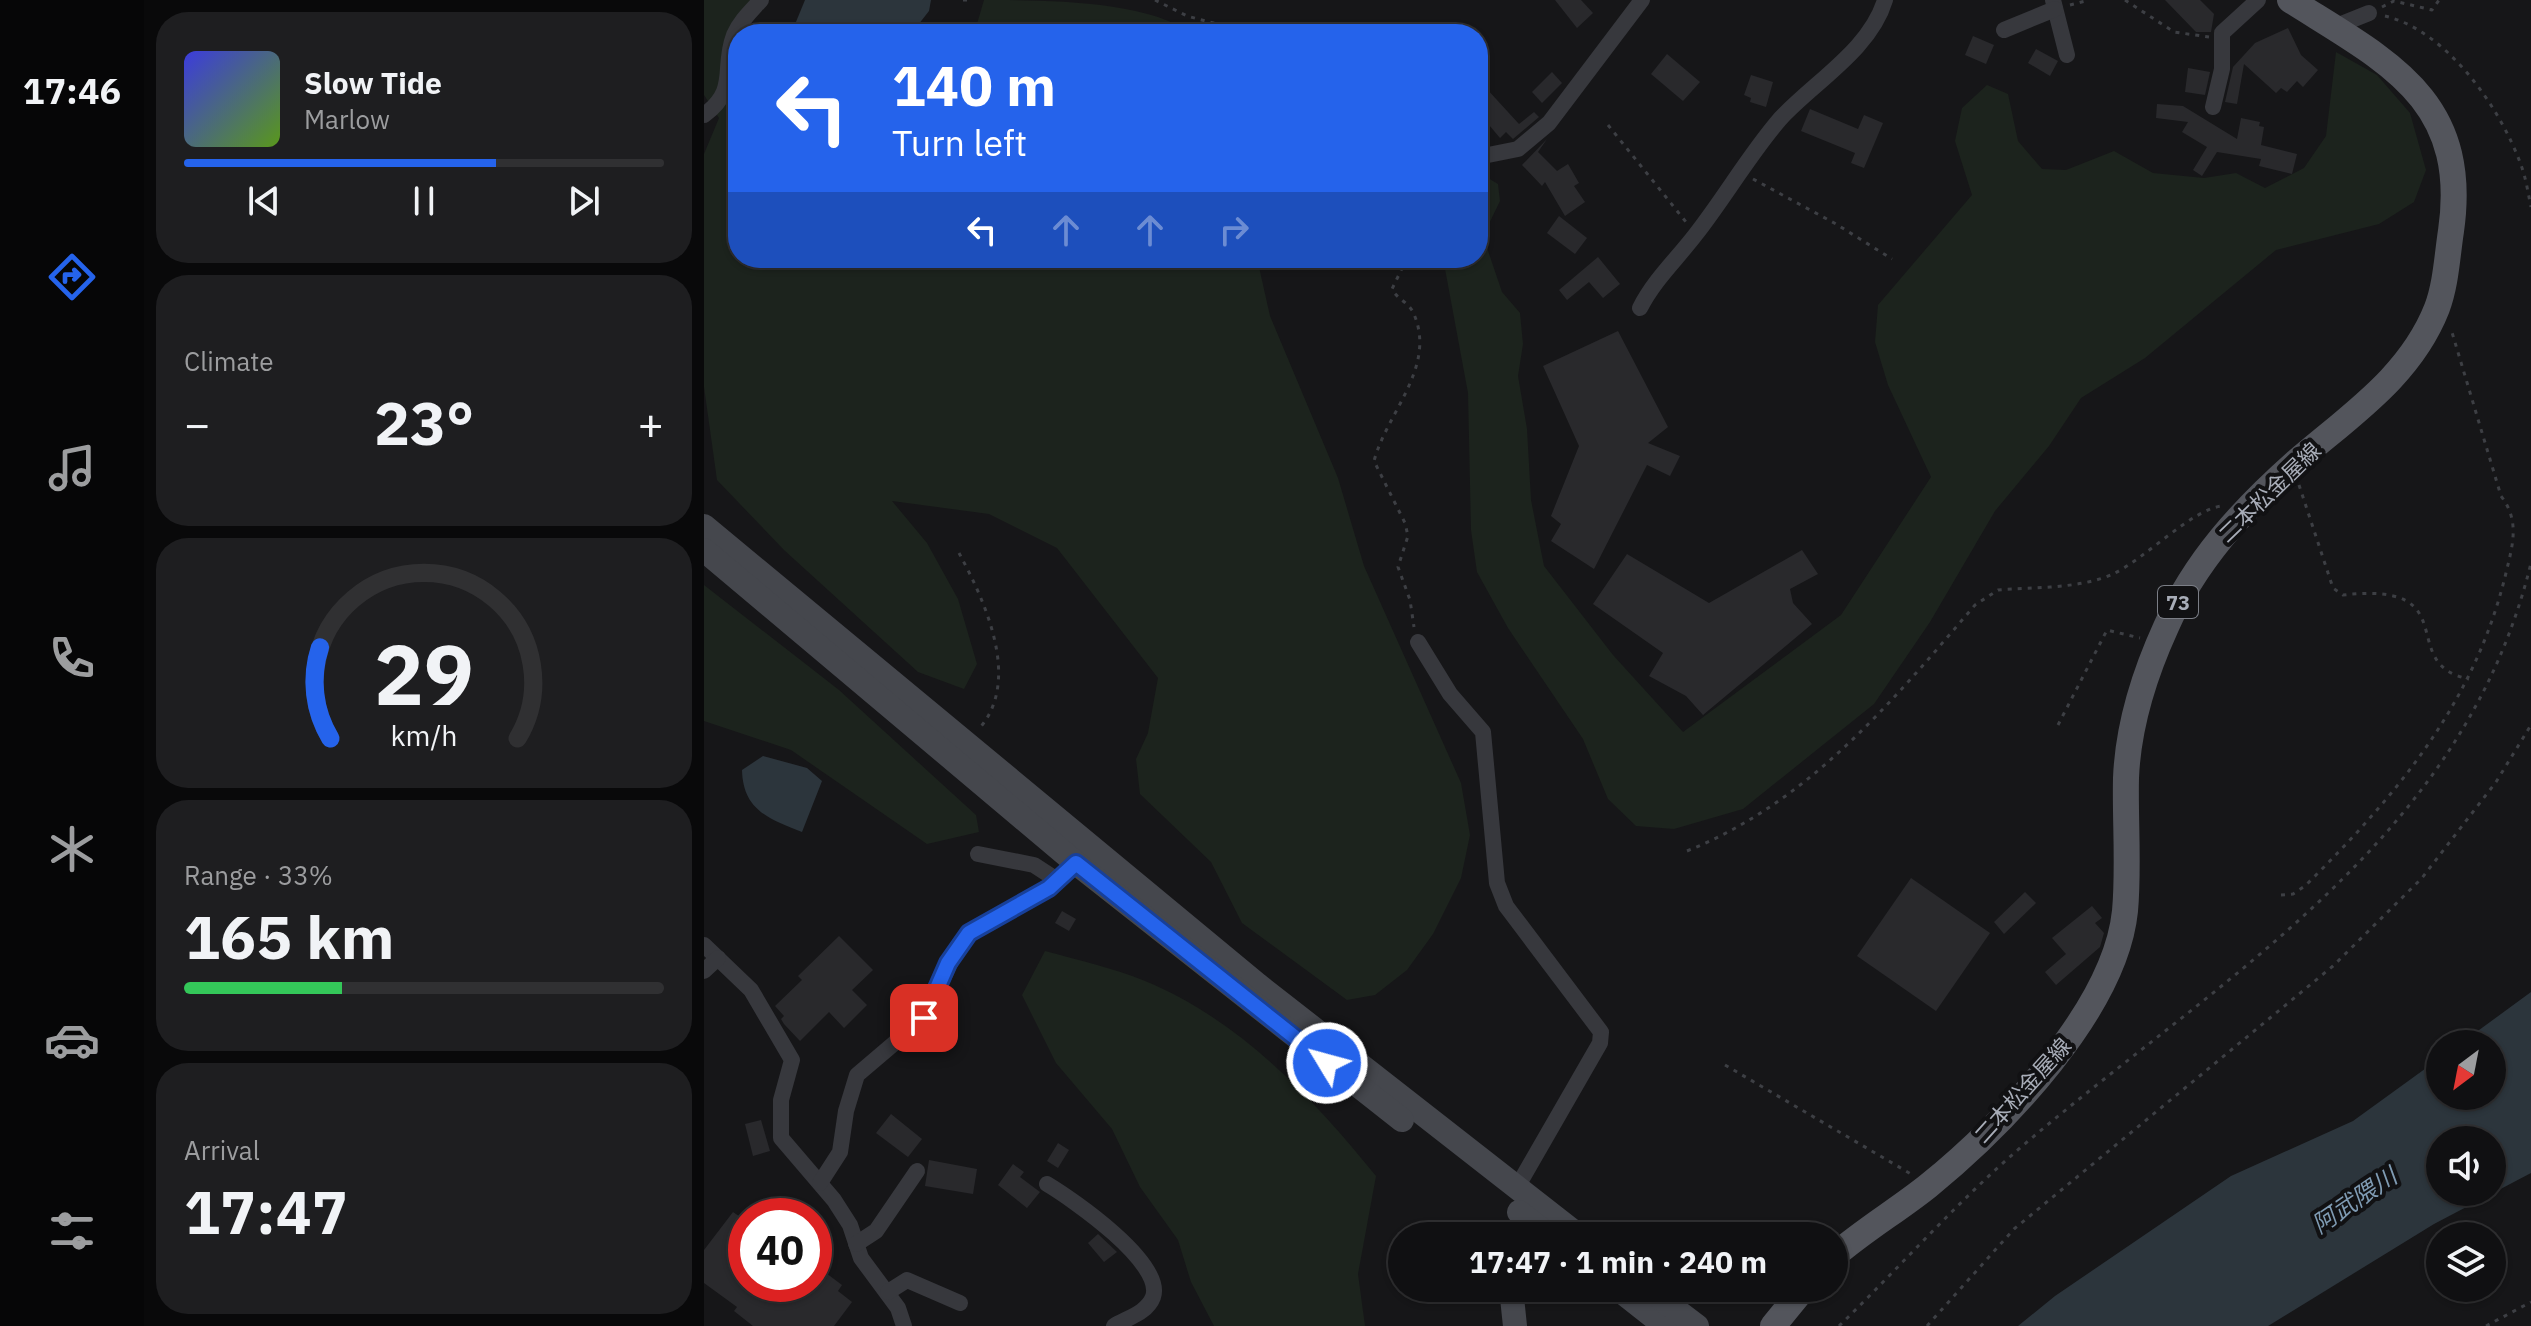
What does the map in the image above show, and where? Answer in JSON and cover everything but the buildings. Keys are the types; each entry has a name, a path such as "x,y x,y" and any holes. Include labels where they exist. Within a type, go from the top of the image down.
{"main road":[{"name":"二本松金屋線","path":"1848,1246 1929,1185 2053,1059 2086,1016 2108,975 2125,911 2126,774 2146,676 2184,590 2211,548 2244,510 2401,370 2437,307 2452,222 2451,173 2441,132 2422,94 2406,78 2290,0"},
{"path":"1773,1326 1793,1302"}],"street":[{"path":"740,24 761,0"},
{"path":"1488,155 1518,149 1549,123 1642,0"},
{"path":"1640,308 1649,291 1696,234 1780,120 1867,34 1880,17 1885,0"},
{"path":"2213,107 2222,69 2221,38 2228,26 2258,0"},
{"path":"2004,30 2054,4 2067,55"},
{"path":"2334,27 2369,13"},
{"path":"704,115 719,104 728,74"},
{"path":"704,526 964,744 1083,856 1253,1006 1530,1221"},
{"path":"704,550 1083,856 1516,1189 1530,1221"},
{"path":"1418,642 1450,694 1483,732 1497,883 1506,906 1601,1032 1600,1043 1516,1189"},
{"path":"978,854 1034,865 1057,880"},
{"path":"820,1183 840,1152 846,1111 857,1075 924,1018 960,943 969,933 1009,913 1057,880 1083,856"},
{"path":"704,945 751,990 792,1060 781,1100 781,1138 820,1183 850,1225 861,1258 888,1292 904,1326"},
{"path":"704,971 718,958"},
{"path":"856,1244 876,1231 917,1171"},
{"path":"1047,1184 1083,1206 1124,1242 1154,1284 1154,1294 1149,1304 1114,1326"},
{"path":"888,1292 907,1280 960,1303"},
{"path":"1512,1302 1515,1326"},
{"path":"1635,1302 1665,1326"},
{"path":"1665,1302 1697,1326"}],"path":[{"path":"1155,0 1187,16 1217,24"},
{"path":"2054,4 2089,0"},
{"path":"2125,0 2174,32 2221,38"},
{"path":"2369,13 2394,1 2432,10 2439,0"},
{"path":"2369,13 2395,19 2421,34 2464,72 2504,129 2521,165 2531,207"},
{"path":"1608,125 1696,234"},
{"path":"1740,173 1836,224 1892,259"},
{"path":"1402,268 1392,289 1414,314 1419,354 1409,388 1379,443 1374,461 1405,523 1408,536 1398,567 1418,642"},
{"path":"2281,895 2293,894 2305,886 2373,818 2444,721 2469,679 2501,591 2515,521 2501,496 2450,324 2437,307"},
{"path":"2297,461 2299,487 2333,588 2343,595 2366,592 2399,598 2414,605 2422,613 2433,661 2451,676 2469,679"},
{"path":"1687,851 1737,829 1783,798 1870,726 1975,605 1987,596 1998,590 2095,580 2112,574 2215,506 2234,504 2244,510"},
{"path":"959,553 991,628 999,678 999,696 993,713 964,744"},
{"path":"1839,1326 1999,1167 2287,932 2340,884 2405,815 2492,678 2531,563"},
{"path":"2058,725 2107,630 2159,644"},
{"path":"1927,1326 2014,1229 2333,966 2422,878 2496,782 2531,725"},
{"path":"1725,1065 1929,1185"},
{"path":"2486,1326 2531,1302"}],"shaded area":[{"path":"704,0 751,0 747,24 728,24 728,268 1259,268 1270,316 1338,478 1364,566 1461,783 1470,835 1461,878 1433,934 1407,970 1375,995 1347,1000 1242,923 1211,862 1140,794 1136,759 1148,733 1158,678 1057,548 989,514 892,501 927,543 958,599 977,664 964,689 918,672 784,550 717,480 704,387 704,154 719,118 704,95"},
{"path":"984,0 1094,4 1149,14 1175,24 977,24"},
{"path":"2336,52 2377,75 2410,113 2426,170 2414,202 2379,224 2276,250 2145,358 2081,398 2049,446 1995,511 1930,622 1874,704 1743,809 1674,829 1636,826 1608,799 1583,739 1508,628 1477,572 1471,530 1468,393 1445,268 1488,268 1488,251 1502,292 1520,313 1523,344 1518,376 1527,429 1531,500 1544,566 1613,655 1683,732 1841,615 1931,477 1888,385 1875,342 1878,305 1972,195 1955,141 1962,108 1987,85 2008,94 2018,141 2042,169 2066,170 2114,151 2153,173 2204,178 2236,173 2265,188 2304,168 2326,136"},
{"path":"1488,178 1498,184 1500,201 1488,226"},
{"path":"704,585 839,690 976,815 979,832 927,844 791,750 704,721"},
{"path":"1045,951 1145,981 1180,997 1212,1017 1243,1039 1300,1090 1352,1147 1376,1176 1358,1274 1365,1326 1214,1326 1191,1282 1178,1240 1140,1187 1112,1129 1056,1063 1022,995"}],"water":[{"path":"805,0 931,0 929,11 919,24 795,24"},
{"path":"763,756 807,768 822,781 802,832 760,811 747,795 742,770"},
{"name":"阿武隈川","path":"2531,992 2531,1173 2506,1186 2506,1126 2426,1126 2426,1206 2468,1206 2438,1222 2426,1222 2426,1229 2268,1326 2018,1326 2055,1296 2231,1176 2353,1121 2426,1068 2426,1110 2506,1110 2506,1030 2479,1030"}],"route":[{"path":"924,1018 948,963 969,933 1049,888 1076,863 1327,1063"}]}
